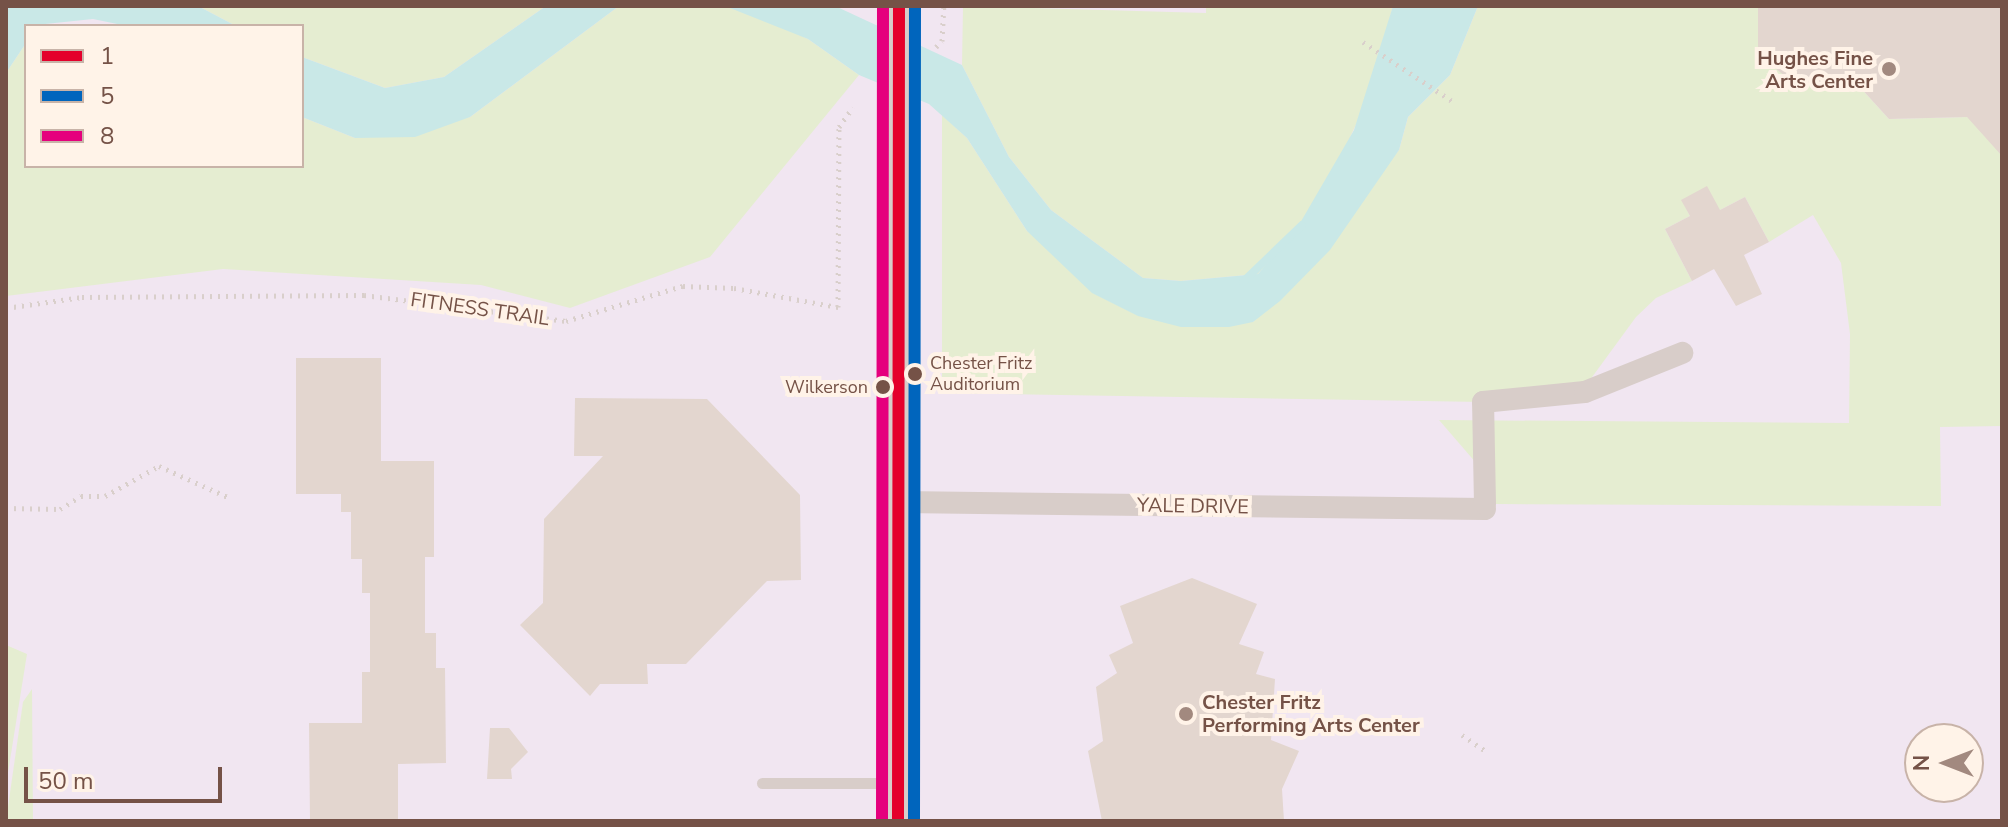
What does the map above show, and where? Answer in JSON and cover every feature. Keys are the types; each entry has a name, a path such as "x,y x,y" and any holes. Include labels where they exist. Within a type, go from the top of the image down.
{"street":[{"path":"898,821 902,300 899,6"},
{"name":"YALE DRIVE","path":"901,502 1485,506 1483,402 1585,392 1682,353"}],"lane":[{"path":"762,783 898,783"}],"path":[{"path":"936,47 942,41 944,6"},
{"path":"1363,42 1452,101"},
{"name":"FITNESS TRAIL","path":"6,308 82,297 350,294 566,321 683,286 734,288 838,307 839,127 853,107"},
{"path":"6,508 60,509 81,496 105,496 159,466 230,498"},
{"path":"1462,735 1484,750"}],"shaded area":[{"path":"6,6 2002,6 2002,821 6,821"}],"green space":[{"path":"198,6 546,6 444,77 385,88 304,58 304,24 232,24"},
{"path":"619,6 725,6 750,12 808,39 859,75 710,257 570,308 481,285 223,269 6,296 6,73 24,46 24,168 304,168 304,118 355,138 470,117"},
{"path":"963,6 1206,13 1206,6 1393,6 1368,99 1315,212 1258,274 1181,281 1143,278 1051,210 1009,157 962,65"},
{"path":"1478,6 1758,6 1794,83 1858,85 1889,119 1967,117 2002,143 2002,426 1940,427 1941,506 1495,504 1477,464 1439,420 1849,423 1850,334 1841,263 1813,215 1769,242 1745,197 1720,210 1682,200 1690,216 1665,229 1692,281 1656,298 1636,317 1587,384 1483,402 942,393 942,115 967,138 1027,231 1253,322 1399,150 1408,117 1450,75"},
{"path":"6,645 27,654 6,785"},
{"path":"32,689 33,821 6,821 23,702"}],"water":[{"path":"6,6 198,6 232,24 117,24 93,19 24,24 24,46 6,73"},
{"path":"546,6 619,6 470,117 415,137 355,138 304,118 304,58 385,88 444,77"},
{"path":"725,6 835,6 962,65 1009,157 1051,210 1143,278 1181,281 1258,274 1296,230 1354,130 1393,6 1478,6 1450,75 1408,117 1399,150 1330,250 1280,301 1253,322 1229,327 1181,327 1138,316 1092,293 1027,231 967,138 929,104 859,75 808,39"}],"building":[{"name":"Hughes Fine Arts Center","path":"1758,6 2002,6 2002,156 1967,117 1889,119 1858,85 1794,83 1758,55"},
{"path":"1707,186 1720,210 1745,197 1769,242 1744,255 1762,294 1736,306 1714,269 1692,281 1665,229 1690,216 1681,200"},
{"path":"296,358 381,358 381,461 434,461 434,557 425,557 425,633 436,633 436,668 445,668 446,763 398,764 398,821 310,821 309,723 362,723 362,672 370,672 370,593 362,593 362,559 351,559 351,512 341,512 341,494 296,494"},
{"path":"575,398 707,399 800,495 801,580 767,581 686,664 647,664 648,684 600,684 590,696 520,625 543,603 544,519 603,456 574,456"},
{"name":"Chester Fritz Performing Arts Center","path":"1192,578 1257,604 1239,644 1264,652 1256,674 1275,679 1271,740 1299,751 1282,789 1284,821 1102,821 1088,751 1103,741 1096,687 1117,673 1109,655 1133,643 1120,606"},
{"path":"490,728 509,728 528,752 511,769 512,779 487,779"}],"waterway":[{"path":"1243,282 1302,225"}],"transit line":[{"name":"8","path":"882,821 883,6"},
{"name":"1","path":"898,821 899,6"},
{"name":"5","path":"914,821 915,6"}],"place":[{"name":"Hughes Fine Arts Center","path":"1889,69"},
{"name":"Chester Fritz Auditorium","path":"915,374"},
{"name":"Wilkerson","path":"883,387"},
{"name":"Chester Fritz Performing Arts Center","path":"1186,714"}]}
